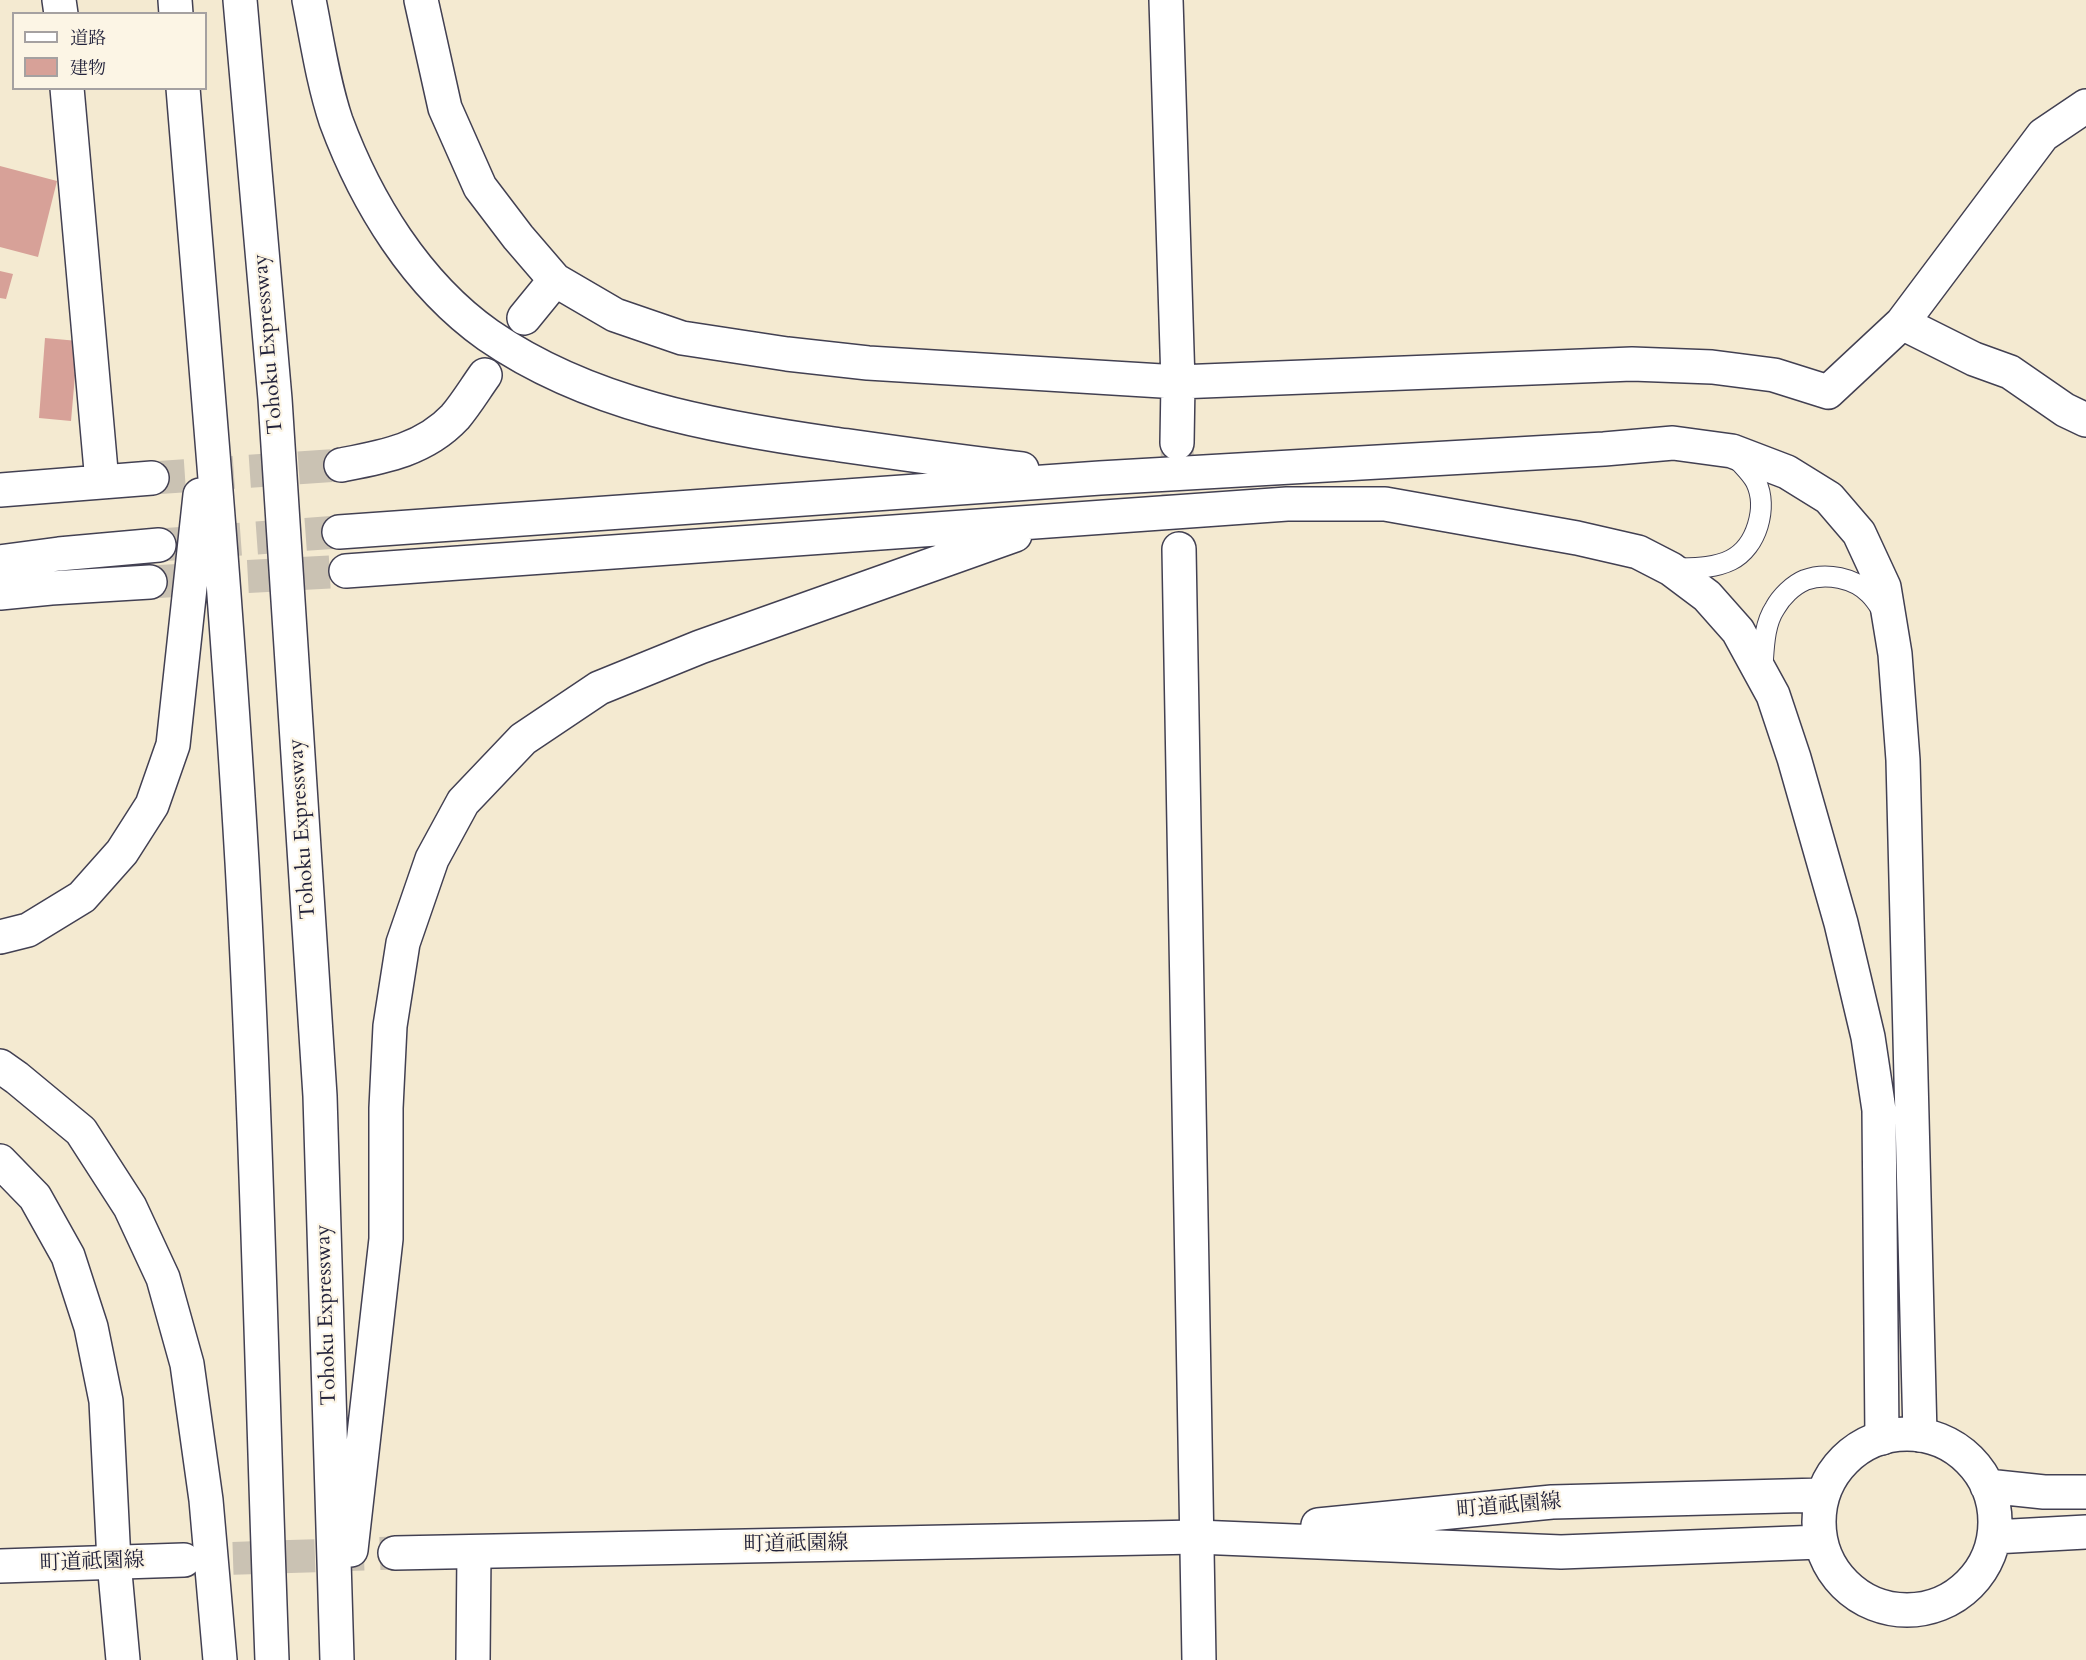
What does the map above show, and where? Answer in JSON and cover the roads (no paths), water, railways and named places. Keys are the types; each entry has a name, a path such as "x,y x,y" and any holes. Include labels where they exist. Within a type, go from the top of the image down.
{"main road":[{"name":"Tohoku Expressway","path":"240,0 275,399 320,1096 338,1660"},
{"path":"309,0 336,119 355,164 396,240 425,277 455,307 486,333 531,362 576,383 632,403 719,425 906,455 1100,478"},
{"path":"421,0 445,108 480,187 518,237 555,280 615,315 682,338 787,354 868,363 1178,382 1632,364 1712,367 1774,375 1828,392 1902,323 2043,135 2086,106"},
{"path":"1166,0 1178,382 1177,443"},
{"path":"67,90 102,482"},
{"path":"183,90 209,405 242,873 272,1660"},
{"path":"524,318 555,280"},
{"path":"1902,323 1974,359 2010,372 2065,410 2086,420"},
{"path":"341,465 386,457 419,444 454,417 485,375"},
{"path":"0,937 28,930 82,897 122,852 152,804 173,745 209,405"},
{"path":"339,532 1100,478 1672,443 1732,451 1787,472 1829,498 1859,533 1884,586 1895,654 1903,760 1920,1435"},
{"path":"0,490 152,478"},
{"path":"346,571 1287,504 1385,504 1577,538 1638,552 1671,569 1707,596 1738,632 1773,695 1794,758 1841,923 1868,1037 1879,1110 1882,1438"},
{"path":"338,1660 386,1239 386,1108 390,1026 403,943 432,860 463,802 523,739 599,688 700,647 1056,521"},
{"path":"0,562 159,545"},
{"path":"1179,549 1199,1660"},
{"path":"0,593 150,582"},
{"path":"0,1066 81,1131 130,1207 164,1278 187,1364 206,1500 220,1660"},
{"path":"0,1161 35,1197 68,1256 91,1327 106,1401 114,1562 123,1660"},
{"path":"1901,1434 1920,1435 1941,1442 1960,1452 1976,1467 1987,1486 1994,1511 1994,1537 1985,1564 1967,1587 1943,1603 1916,1610 1887,1609 1861,1598 1839,1579 1824,1555 1820,1542 1819,1511 1822,1495 1831,1476 1845,1459 1863,1446 1882,1438 1901,1434"},
{"path":"1987,1486 2044,1492 2086,1492"},
{"name":"町道祗園線","path":"1197,1537 1552,1502 1822,1495"},
{"path":"1994,1537 2086,1533"},
{"name":"町道祗園線","path":"395,1553 1197,1537 1561,1552 1820,1542"},
{"path":"473,1660 474,1552"},
{"name":"町道祗園線","path":"0,1566 184,1560"}],"lane":[{"path":"1671,569 1707,567 1732,559 1747,547 1756,531 1761,508 1755,482 1732,451"},
{"path":"1762,675 1766,635 1773,610 1786,593 1805,580 1831,576 1854,582 1870,594 1890,623"}],"tunnel":[{"path":"1177,445 1179,549"},
{"path":"152,478 341,465"},
{"path":"159,545 339,532"},
{"path":"150,582 346,571"},
{"path":"184,1560 395,1553"}]}
